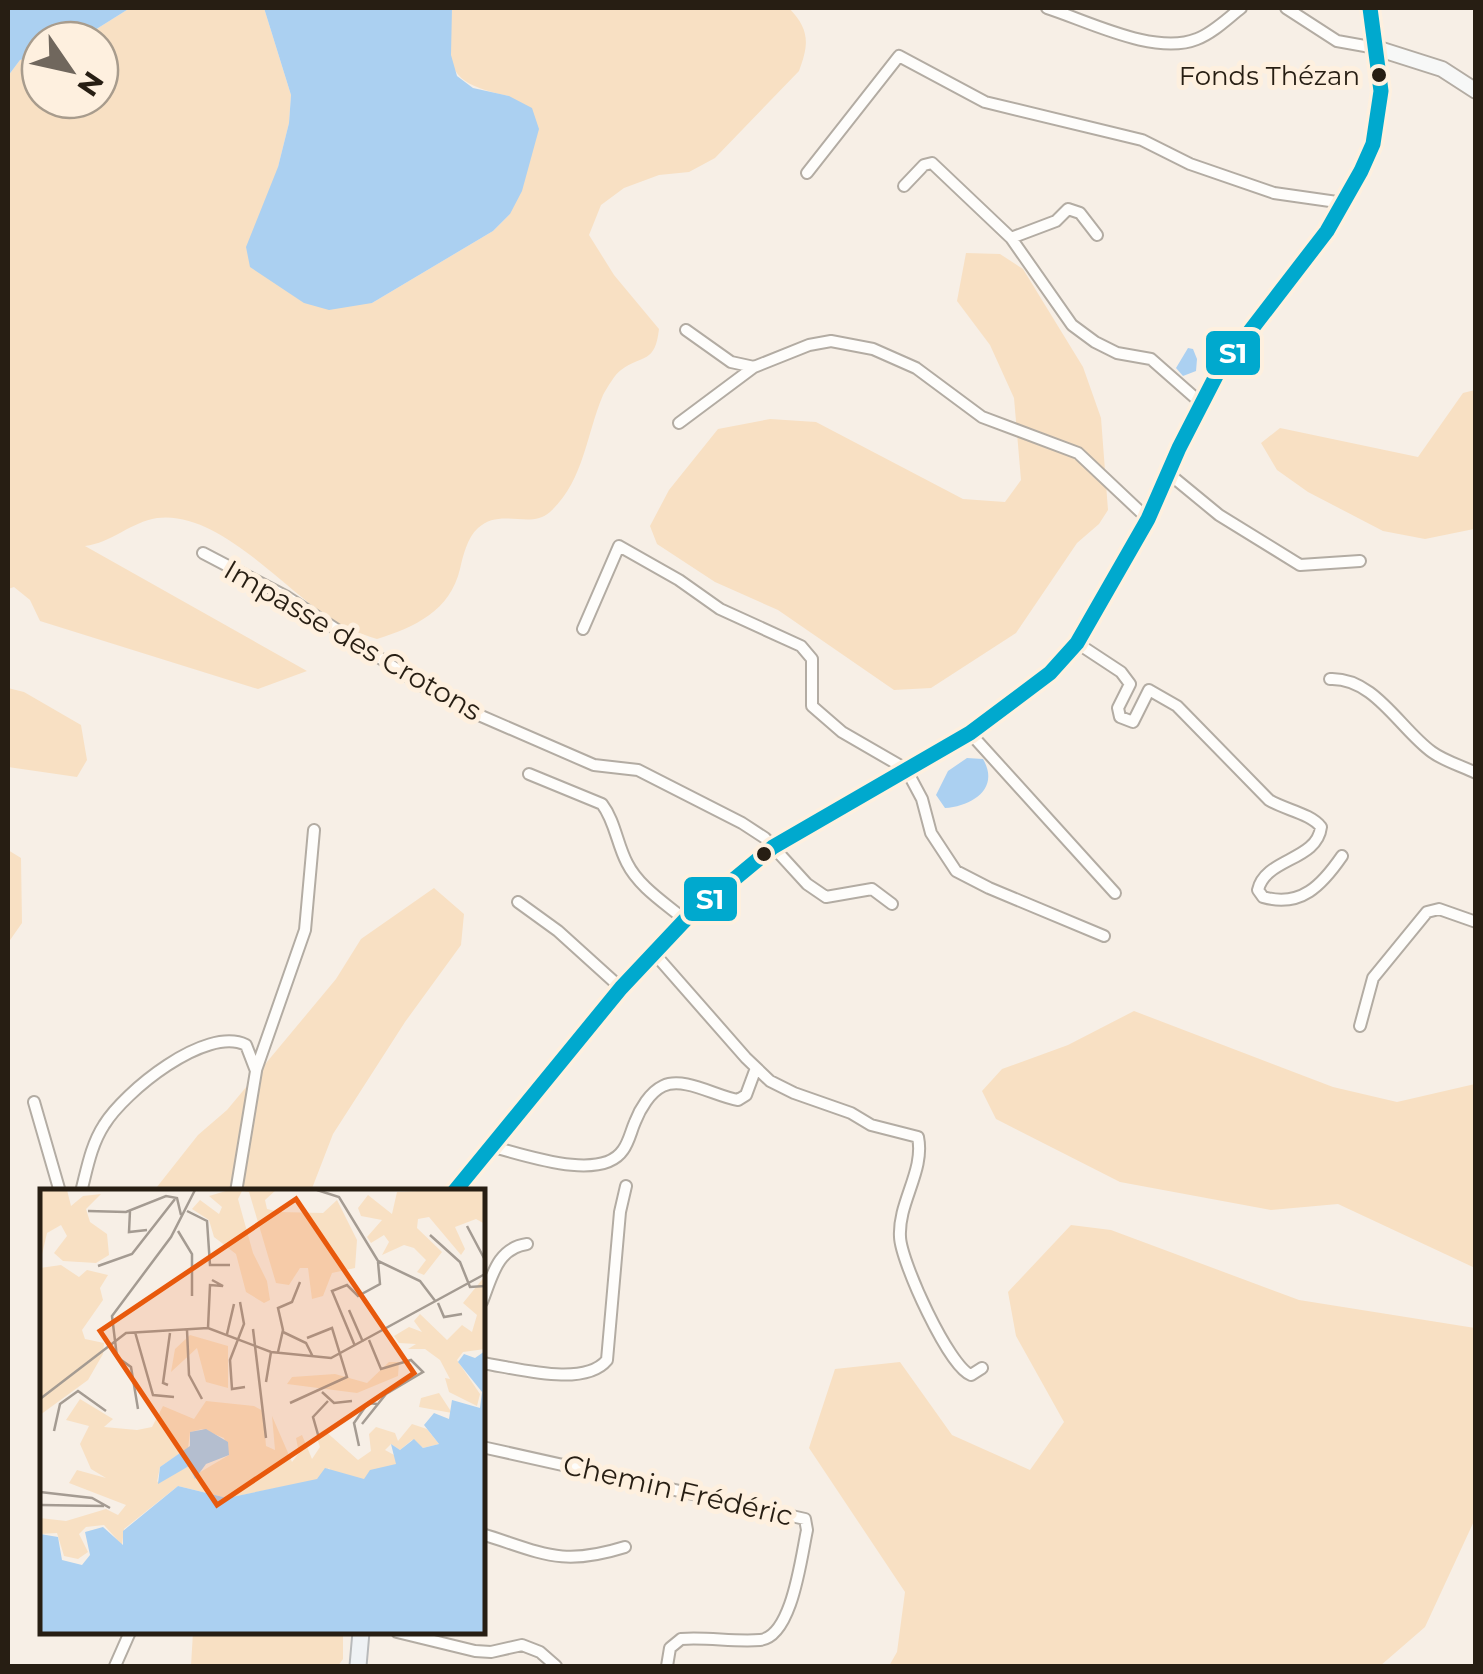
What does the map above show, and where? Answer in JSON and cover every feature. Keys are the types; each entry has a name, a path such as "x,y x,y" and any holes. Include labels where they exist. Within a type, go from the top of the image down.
{"main road":[{"path":"456,1189 621,988 685,920 774,847 970,733 1050,673 1077,643 1148,519 1217,374 1326,231 1373,144 1380,90 1370,8"},
{"path":"358,1666 362,1634"}],"street":[{"path":"1047,8 1152,43 1177,44 1198,39 1241,8"},
{"path":"1286,8 1337,41 1376,48 1442,69 1476,91"},
{"path":"807,173 899,56 985,102 1132,137 1206,170 1274,192 1344,203"},
{"path":"904,186 924,165 932,163 1012,238 1072,325 1117,353 1151,358 1201,403"},
{"path":"1012,238 1056,221 1068,209 1080,213 1097,235"},
{"path":"686,330 730,362 754,367"},
{"path":"679,424 754,367 809,345 831,341 873,349 916,368 982,417 1078,453 1148,519"},
{"path":"1168,473 1220,515 1300,565 1360,560"},
{"path":"582,628 620,546 720,609 801,646 812,659 812,706 842,732 906,769 922,799 931,833 956,871 1104,936"},
{"name":"Impasse des Crotons","path":"203,553 287,597 465,709 594,765 638,770 742,822 826,897 872,889 892,904"},
{"path":"1077,643 1122,672 1130,684 1118,708 1120,717 1132,722 1148,690 1177,706 1270,800 1315,820 1321,828 1320,836 1308,848 1260,880 1258,890 1263,897 1277,901 1297,898 1323,884 1342,856"},
{"path":"1330,680 1341,679 1363,687 1430,751 1476,773"},
{"path":"970,733 1115,892"},
{"path":"529,774 602,804 609,813 626,863 638,880 685,920"},
{"path":"236,1189 256,1071 305,930 314,830"},
{"path":"518,902 558,931 621,988"},
{"path":"1360,1026 1372,978 1427,912 1439,909 1476,922"},
{"path":"654,952 770,1081 884,1130 918,1137 921,1150 901,1213 899,1241 925,1306 959,1367 972,1375 982,1368"},
{"path":"82,1189 94,1144 104,1124 136,1088 166,1066 224,1040 236,1040 246,1044 256,1071"},
{"path":"490,1146 564,1164 600,1164 615,1159 625,1149 645,1102 664,1085 680,1084 738,1100 746,1095 756,1068"},
{"path":"34,1102 59,1189"},
{"path":"485,1363 554,1374 590,1374 607,1360 620,1212 626,1186"},
{"path":"485,1294 505,1254 515,1246 527,1244"},
{"name":"Chemin Frédéric","path":"485,1449 805,1519 790,1604 776,1632 762,1640 681,1639 670,1648 667,1666"},
{"path":"485,1535 566,1559 594,1556 625,1546"},
{"path":"116,1666 129,1634"},
{"path":"404,1634 462,1650 491,1652 522,1644 540,1652 556,1666"}],"shaded area":[{"path":"130,8 264,8 291,95 289,123 278,167 372,303 493,231 510,214 509,96 473,85 455,70 450,46 452,8 789,8 801,23 806,38 799,71 715,158 689,172 659,175 624,188 601,205 589,235 614,275 659,329 654,348 647,357 621,370 609,385 577,472 561,500 542,517 496,519 478,528 466,547 455,584 429,615 377,639 358,632 328,617 225,538 180,519 148,520 85,546 307,671 258,689 40,621 30,600 14,587 8,589 8,76 20,60 20,120 120,120 120,20 111,20"},
{"path":"966,253 1000,254 1023,269 1083,367 1101,418 1108,510 1099,524 1077,543 1016,633 931,688 894,690 778,610 715,582 657,544 650,526 669,490 718,429 770,419 816,422 963,499 1005,502 1021,480 1014,398 990,345 957,301"},
{"path":"1475,390 1474,529 1425,539 1383,531 1308,492 1277,470 1261,443 1280,428 1418,457 1463,393"},
{"path":"8,688 24,692 81,725 87,760 77,777 8,767"},
{"path":"8,850 21,858 22,923 8,943"},
{"path":"434,888 464,914 461,945 405,1022 333,1134 312,1189 155,1189 336,979 361,939"},
{"path":"1134,1011 1333,1087 1397,1102 1475,1084 1475,1268 1338,1204 1271,1210 1120,1182 996,1119 982,1091 1002,1069 1068,1045"},
{"path":"1071,1225 1111,1230 1299,1300 1475,1328 1475,1519 1425,1627 1380,1666 889,1666 897,1652 905,1592 809,1448 835,1369 900,1362 952,1435 1030,1470 1064,1422 1016,1336 1008,1292"},
{"path":"193,1634 343,1634 343,1659 338,1666 191,1666"}],"water":[{"path":"8,8 130,8 111,20 20,20 20,60 8,76"},
{"path":"264,8 452,8 451,55 457,76 473,88 509,96 532,108 539,129 522,191 510,214 493,231 372,303 329,310 304,303 250,267 246,247 278,167 289,123 291,95"},
{"path":"1188,348 1193,349 1197,359 1196,371 1183,376 1176,368"},
{"path":"967,758 983,759 986,787 965,804 945,808 936,795 948,771"}],"transit line":[{"name":"S1","path":"456,1189 621,988 685,920 773,847 970,733 1050,673 1077,643 1148,519 1217,374 1327,231 1361,171 1373,144 1381,91 1370,8"}],"place":[{"name":"Fonds Thézan","path":"1379,75"}]}
